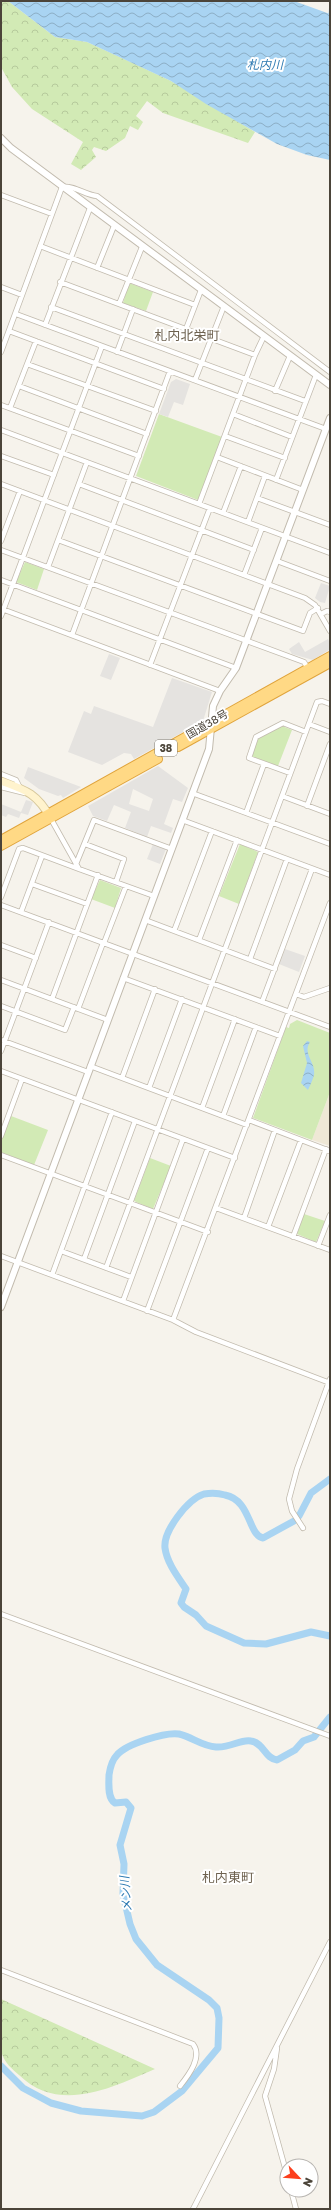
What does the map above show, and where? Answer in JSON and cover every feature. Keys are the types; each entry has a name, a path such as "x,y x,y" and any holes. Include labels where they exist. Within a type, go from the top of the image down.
{"highway":[{"name":"国道38号","path":"1,846 50,816 211,724 309,671 330,656"},
{"name":"国道38号","path":"309,671 330,663"},
{"name":"国道38号","path":"1,840 50,816"}],"main road":[{"path":"1,780 31,793 41,802 50,816"}],"street":[{"path":"1,138 11,148 62,187 330,385"},
{"path":"62,187 68,186 90,195 97,196 330,372"},
{"path":"1,352 62,187"},
{"path":"1,195 52,214"},
{"path":"45,325 60,282 90,208"},
{"path":"97,268 114,226"},
{"path":"40,246 195,305"},
{"path":"119,304 142,247"},
{"path":"60,282 255,355"},
{"path":"1,287 22,294"},
{"path":"186,329 201,290"},
{"path":"195,380 224,306"},
{"path":"51,307 305,401"},
{"path":"117,352 133,309"},
{"path":"16,314 326,429"},
{"path":"9,331 164,389"},
{"path":"199,504 232,414 264,336"},
{"path":"10,408 36,341"},
{"path":"1,616 2,609 23,558 102,346"},
{"path":"275,391 290,356"},
{"path":"27,364 156,411"},
{"path":"72,635 170,371"},
{"path":"276,480 316,375"},
{"path":"19,386 147,434"},
{"path":"1,405 139,456"},
{"path":"232,414 292,437"},
{"path":"1,1307 3,1293 18,1262 208,749 213,706 220,692 236,668 247,641 330,418"},
{"path":"1,430 330,553"},
{"path":"225,436 285,458"},
{"path":"1,456 54,475"},
{"path":"217,457 303,490"},
{"path":"48,567 87,462"},
{"path":"223,513 241,466"},
{"path":"248,522 265,476"},
{"path":"1,484 305,598 318,608 330,631"},
{"path":"79,484 254,550"},
{"path":"1,541 20,491"},
{"path":"257,498 330,525"},
{"path":"150,665 210,508"},
{"path":"244,575 262,528"},
{"path":"58,540 302,631 310,613 318,608"},
{"path":"1,550 304,662 309,671"},
{"path":"277,561 330,581"},
{"path":"1,580 236,668"},
{"path":"2,609 220,692"},
{"path":"321,614 327,611 330,612"},
{"path":"106,1268 317,702 322,701 330,704"},
{"path":"290,773 249,758 256,737 282,723 306,732"},
{"path":"309,724 330,732"},
{"path":"307,806 330,744"},
{"path":"246,813 264,764"},
{"path":"1,774 16,780 20,788"},
{"path":"1,787 31,793"},
{"path":"192,793 330,844"},
{"path":"282,796 330,814"},
{"path":"50,816 79,869"},
{"path":"76,864 94,820 172,848"},
{"path":"182,820 330,875"},
{"path":"174,931 212,830"},
{"path":"199,940 237,840"},
{"path":"85,844 124,859 116,882"},
{"path":"1,898 19,849 23,848 154,896"},
{"path":"21,912 42,856"},
{"path":"250,959 287,859"},
{"path":"262,1002 312,868"},
{"path":"52,999 98,876"},
{"path":"32,884 87,904"},
{"path":"1,1006 65,1030 104,943 126,886"},
{"path":"174,1320 330,904"},
{"path":"1,905 330,1027"},
{"path":"145,920 275,968"},
{"path":"1,1051 3,1041 16,1012 49,922"},
{"path":"1,945 36,958"},
{"path":"123,978 280,1036"},
{"path":"1,980 108,1020"},
{"path":"296,994 304,997 330,988"},
{"path":"122,1078 155,989"},
{"path":"149,1088 182,999"},
{"path":"202,1108 235,1019"},
{"path":"223,1116 256,1027"},
{"path":"3,1041 89,1069 122,1078 223,1116 275,1130 328,1150 293,1236"},
{"path":"1,1071 235,1158"},
{"path":"1,1136 22,1079"},
{"path":"52,1275 112,1112"},
{"path":"84,1260 135,1121"},
{"path":"244,1218 275,1130"},
{"path":"122,1301 183,1139"},
{"path":"268,1227 301,1140"},
{"path":"147,1311 208,1148"},
{"path":"1,1155 208,1232"},
{"path":"216,1208 330,1250"},
{"path":"318,1246 330,1214"},
{"path":"61,1251 131,1277"},
{"path":"1,1256 174,1320 196,1332 330,1381 297,1469 289,1499 292,1511 303,1528"},
{"path":"1,1614 328,1735"},
{"path":"193,2209 330,1942"},
{"path":"1,1970 193,2044 196,2047 196,2059 192,2069 180,2086"},
{"path":"277,2044 274,2069 265,2096 282,2158"},
{"path":"293,2198 296,2209"}],"shaded area":[{"path":"176,379 190,384 183,405 174,402 168,417 159,414 171,382"},
{"path":"321,583 330,586 325,603 320,602 315,598"},
{"path":"328,639 330,643 329,650 313,660 292,654 289,649 299,642 305,652"},
{"path":"109,654 120,658 111,680 100,676"},
{"path":"172,678 212,692 203,721 134,759 131,754 124,753 102,765 68,752 84,711 91,714 94,706 153,727"},
{"path":"158,766 188,788 182,802 173,799 164,824 173,828 171,833 151,826 147,837 125,828 131,812 114,805 107,821 93,816 88,806","holes":["133,789 153,799 149,811 129,804"]},
{"path":"28,767 81,787 63,798 61,795 58,796 39,789 24,778"},
{"path":"26,800 33,802 28,815 21,813 19,818 8,814 6,817 1,815 1,804 21,812"},
{"path":"153,844 166,849 160,864 147,859"},
{"path":"285,949 305,956 299,972 279,964"},
{"path":"330,1092 330,1146 312,1140"}],"green space":[{"path":"1,1 8,1 55,37 87,42 171,81 255,132 248,143 163,113 147,101 136,116 143,122 138,130 130,126 125,138 106,151 94,147 92,150 96,157 81,170 71,164 83,142 32,109 12,87 1,67"},
{"path":"129,283 153,292 146,311 123,303"},
{"path":"159,414 222,437 198,500 136,476"},
{"path":"25,562 44,569 37,590 16,582"},
{"path":"282,726 292,730 278,766 253,757 252,755 258,739"},
{"path":"240,844 258,852 239,904 219,896"},
{"path":"100,880 121,888 115,908 91,899"},
{"path":"297,1020 330,1033 330,1092 312,1140 253,1118 286,1027 289,1028 290,1024"},
{"path":"11,1116 48,1130 34,1165 1,1152 1,1142"},
{"path":"150,1158 171,1166 153,1209 134,1201"},
{"path":"304,1214 325,1221 316,1242 297,1234"},
{"path":"1,1999 155,2069 103,2090 86,2094 68,2095 51,2093 35,2087 11,2068 2,2054"}],"water":[{"name":"札内川","path":"8,1 294,1 330,14 330,160 307,155 277,144 206,104 171,81 87,42 55,37"},
{"path":"307,1041 310,1042 308,1046 308,1054 314,1070 314,1077 308,1090 301,1083 307,1063 303,1046"}],"waterway":[{"path":"329,14 330,2"},
{"name":"メン川","path":"299,1516 311,1493 330,1479"},
{"name":"メン川","path":"294,1521 263,1538 254,1531 240,1503 233,1498 214,1493 204,1494 191,1502 178,1516 165,1541 168,1559 173,1570 186,1589 181,1603 184,1607 196,1615 206,1626 244,1643 266,1644 311,1632 330,1636"},
{"name":"メン川","path":"1,2066 23,2088 51,2103 81,2111 142,2116 154,2112 182,2091 218,2048 219,2018 217,2008 209,2000 157,1965 136,1939 130,1924 123,1894 124,1864 120,1845 131,1808 126,1802 115,1803 112,1801 109,1790 109,1775 112,1764 117,1755 137,1743 156,1737 173,1734 184,1735 206,1745 216,1747 243,1741 251,1741 259,1745 270,1757 277,1760 295,1750 303,1741 314,1737 330,1717"}],"district":[{"name":"札内北栄町","path":"187,335"},
{"name":"札内東町","path":"228,1877"}]}
